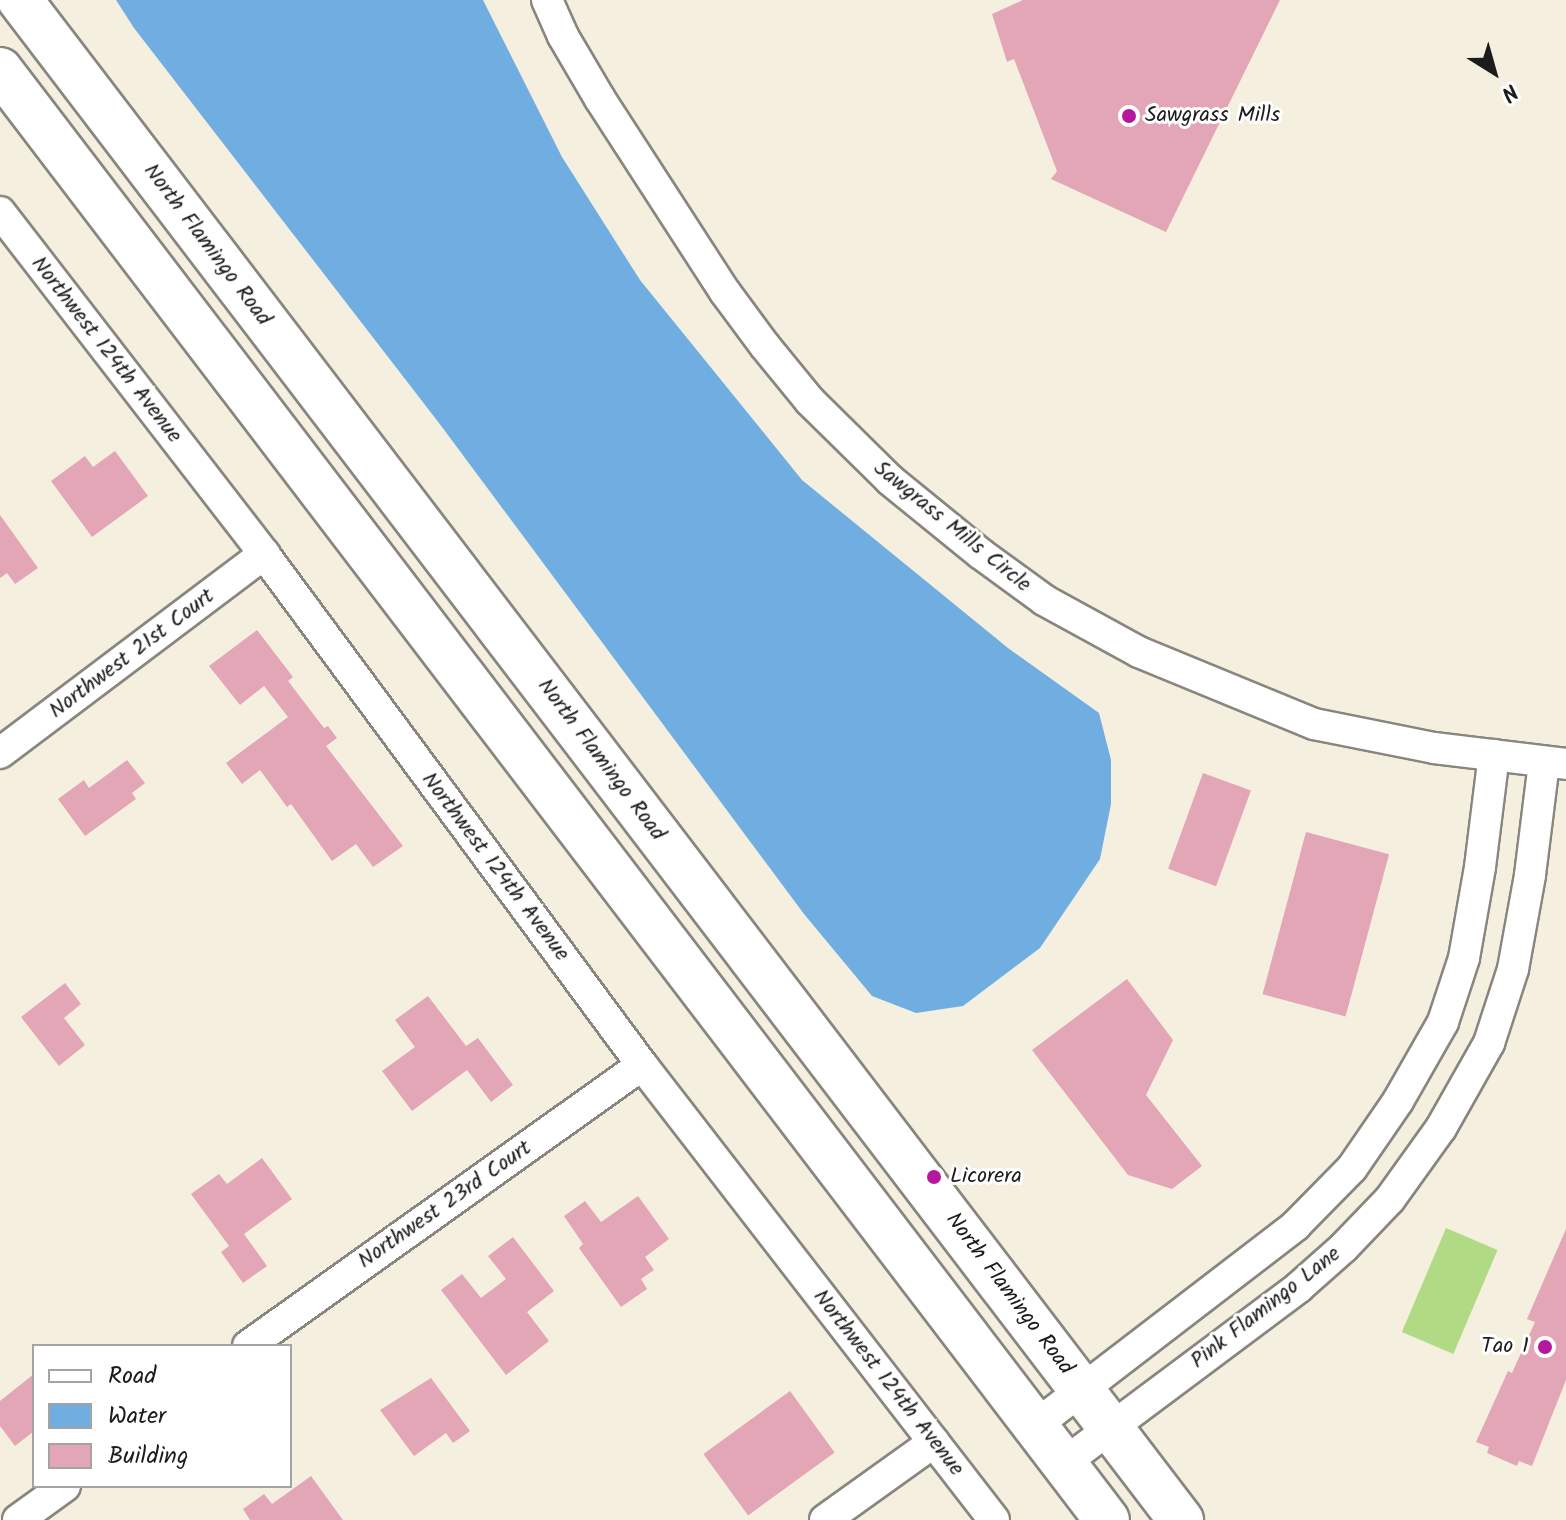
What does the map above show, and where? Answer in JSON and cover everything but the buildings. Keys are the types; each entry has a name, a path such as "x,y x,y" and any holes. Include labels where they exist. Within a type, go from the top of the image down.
{"highway":[{"name":"North Flamingo Road","path":"20,0 1181,1520"},
{"path":"0,70 1107,1520"}],"street":[{"name":"Sawgrass Mills Circle","path":"547,0 563,36 600,99 725,292 765,346 810,401 890,480 934,517 1044,600 1139,652 1314,724 1434,748 1555,763"},
{"name":"Northwest 124th Avenue","path":"0,212 264,554 642,1065 994,1520"},
{"name":"Northwest 21st Court","path":"0,753 264,554"},
{"name":"Pink Flamingo Lane","path":"1036,1425 1295,1226 1352,1168 1398,1101 1443,1022 1464,958 1482,854 1494,755"},
{"name":"Pink Flamingo Lane","path":"1064,1463 1299,1287 1344,1247 1390,1199 1441,1128 1489,1043 1513,969 1555,763"},
{"name":"Northwest 23rd Court","path":"251,1344 642,1065"},
{"path":"825,1520 934,1442"},
{"path":"18,1520 62,1488"}],"green space":[{"path":"1446,1228 1498,1250 1453,1354 1402,1332"}],"water":[{"path":"116,0 483,0 562,157 640,280 802,480 1008,648 1099,713 1111,760 1111,804 1100,859 1040,948 963,1006 916,1013 872,996 804,914 439,423 134,28"}],"place":[{"name":"Sawgrass Mills","path":"1129,116"},
{"name":"Licorera","path":"934,1177"},
{"name":"Tao 1","path":"1545,1347"}]}
